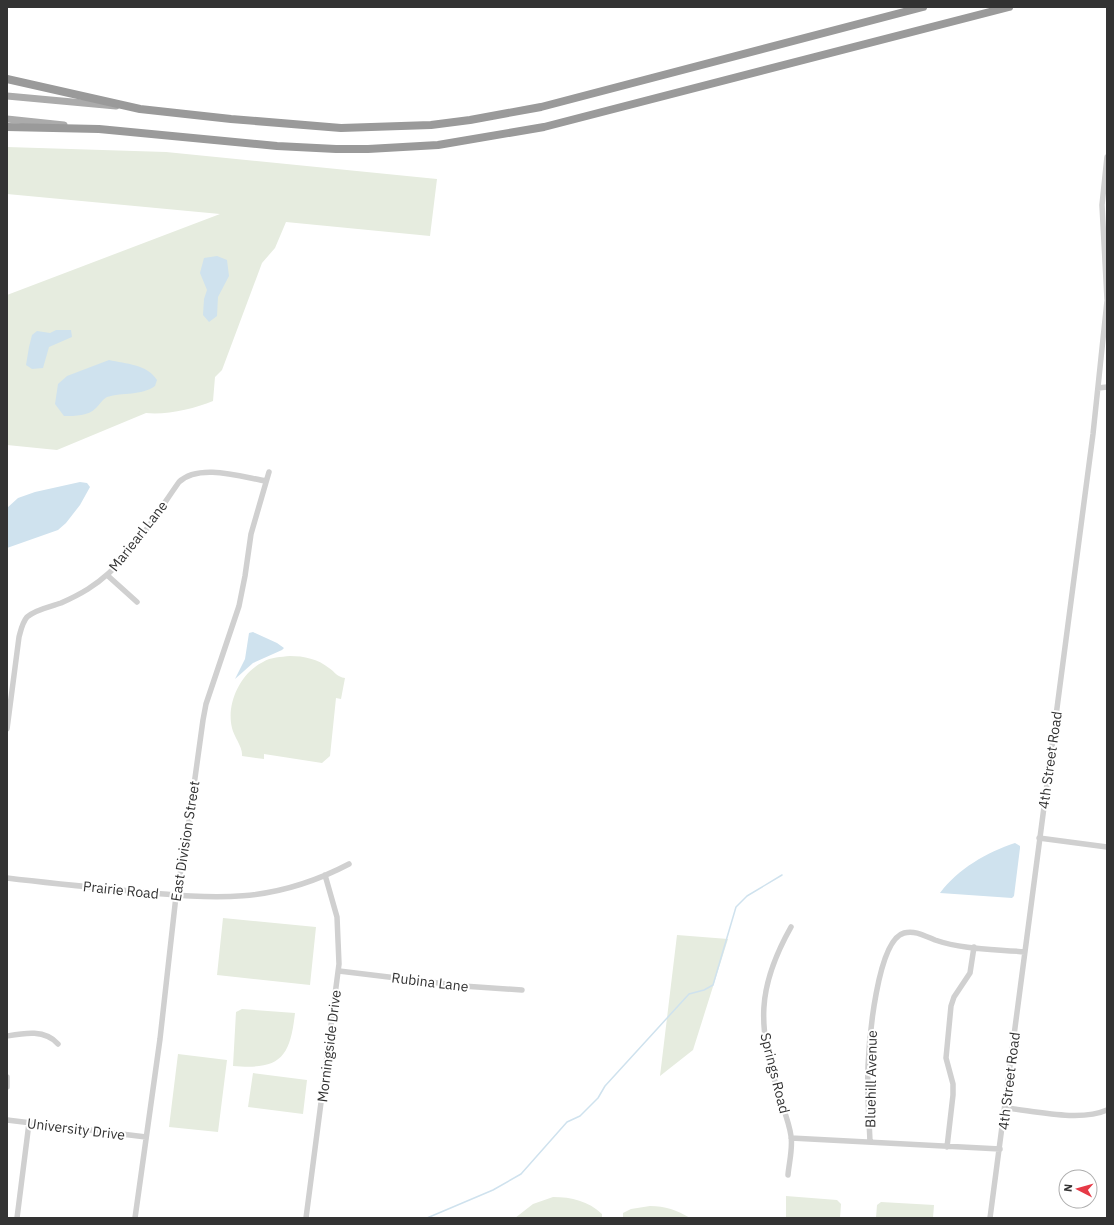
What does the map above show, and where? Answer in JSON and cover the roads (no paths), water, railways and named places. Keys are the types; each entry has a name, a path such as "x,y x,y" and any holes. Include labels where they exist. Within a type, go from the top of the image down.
{"highway":[{"path":"7,79 140,109 288,125 341,128 431,124 470,120 541,107 923,7"},
{"path":"7,127 99,129 277,146 336,149 368,150 438,145 544,127 1009,7"}],"main road":[{"path":"7,96 140,109"},
{"path":"7,119 99,129"}],"street":[{"name":"4th Street Road","path":"990,1218 1006,1108 1098,388 1107,300 1102,205 1107,157"},
{"path":"1098,388 1107,387"},
{"name":"Mariearl Lane","path":"7,729 19,640 25,621 36,611 62,603 80,594 107,575 126,556 179,482 187,476 204,472 266,481"},
{"name":"East Division Street","path":"135,1218 160,1039 176,896 186,843 206,704 239,606 251,534 269,472"},
{"path":"107,575 136,602"},
{"path":"1040,838 1107,847"},
{"name":"Prairie Road","path":"7,878 176,896 212,898 248,896 286,889 325,875 348,864"},
{"name":"Morningside Drive","path":"306,1218 339,971 340,940 338,918 325,875"},
{"name":"Springs Road","path":"788,1175 791,1138 766,1049 763,1021 768,978 773,960 791,927"},
{"name":"Bluehill Avenue","path":"870,1142 868,1083 870,1044 876,996 887,950 901,934 911,932 953,945 1025,952"},
{"path":"947,1147 953,1095 953,1084 946,1058 951,1006 954,997 970,973 974,947"},
{"name":"Rubina Lane","path":"339,971 463,986 522,990"},
{"path":"7,1036 38,1034 48,1036 58,1044"},
{"path":"7,1077 7,1087"},
{"path":"1006,1108 1081,1116 1107,1110"},
{"name":"University Drive","path":"7,1120 146,1137"},
{"path":"17,1218 29,1123"},
{"path":"791,1138 1000,1149"}],"water":[{"path":"217,256 227,260 229,276 218,297 217,316 209,322 203,315 204,299 207,290 200,273 204,258"},
{"path":"56,330 71,330 72,337 49,347 43,368 32,369 26,365 32,335 37,331 50,333"},
{"path":"109,360 136,366 148,371 157,380 155,386 138,393 107,397 93,411 86,414 64,416 55,404 58,384 67,376"},
{"path":"80,482 87,483 90,487 80,505 66,523 58,530 7,548 7,508 18,498 35,492"},
{"path":"253,632 277,643 284,648 253,663 235,679 245,659 249,633"},
{"path":"1015,843 1020,846 1020,848 1014,896 1012,898 940,893 955,876 974,862 994,851"}],"waterway":[{"path":"427,1218 493,1190 521,1174 567,1122 580,1116 598,1098 605,1086 689,994 704,990 713,985 736,907 747,896 782,875"}]}
